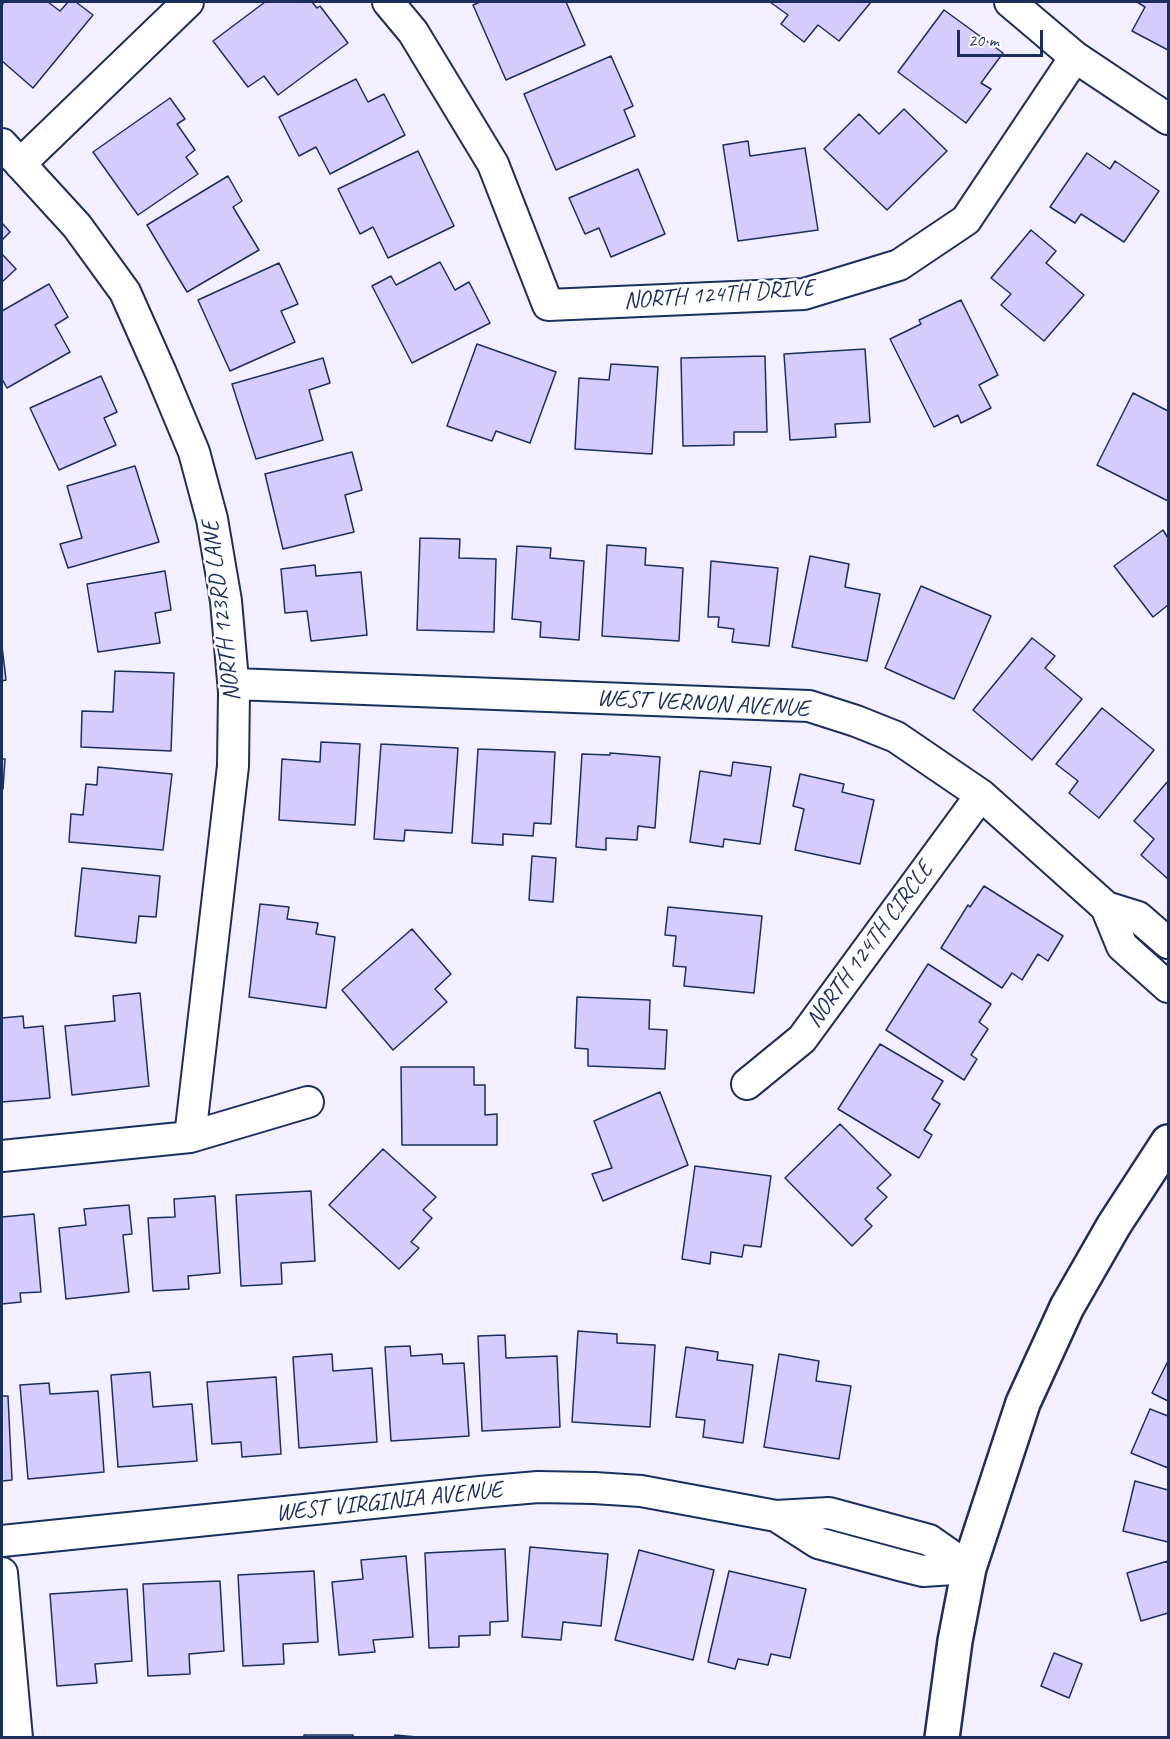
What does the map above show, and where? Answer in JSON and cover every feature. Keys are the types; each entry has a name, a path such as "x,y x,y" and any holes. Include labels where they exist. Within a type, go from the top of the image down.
{"street":[{"path":"11,154 188,2"},
{"name":"NORTH 124TH DRIVE","path":"388,2 413,32 493,164 548,304 804,294 899,265 966,220 1075,57"},
{"path":"1010,2 1075,57 1168,119"},
{"name":"NORTH 123RD LANE","path":"11,154 78,226 125,292 194,452 212,519 226,601 234,684 233,766 190,1137"},
{"name":"WEST VERNON AVENUE","path":"234,684 809,706 897,737 981,795 1106,907 1138,917 1168,944"},
{"name":"NORTH 124TH CIRCLE","path":"747,1083 802,1039 981,795"},
{"name":"WEST VERNON AVENUE","path":"1106,907 1122,946 1168,987"},
{"path":"2,1156 190,1137 308,1102"},
{"path":"942,1737 955,1641 969,1568 1023,1402 1067,1307 1114,1225 1168,1142"},
{"name":"WEST VIRGINIA AVENUE","path":"2,1541 538,1487 641,1491 776,1516 818,1543 903,1566 923,1571 969,1568"},
{"path":"2,1573 17,1737"}],"building":[{"path":"4,2 48,2 60,11 68,2 76,2 93,15 33,88 2,61 2,5"},
{"path":"265,2 312,2 317,8 320,6 348,43 278,95 264,76 248,87 213,41"},
{"path":"480,2 566,2 585,45 506,80 473,5"},
{"path":"770,2 871,2 839,41 818,25 804,42 781,24 788,15"},
{"path":"1137,2 1168,2 1168,50 1132,31 1145,7"},
{"path":"944,10 1003,53 981,83 991,89 966,123 898,72"},
{"path":"611,56 633,106 624,110 635,136 556,170 524,94"},
{"path":"356,79 368,102 384,94 405,135 330,174 316,147 299,156 279,117"},
{"path":"170,98 185,119 177,124 195,150 186,157 198,174 138,215 93,152"},
{"path":"904,109 947,151 887,210 824,149 859,114 879,134"},
{"path":"748,141 750,156 805,148 818,230 738,241 723,145"},
{"path":"418,151 454,226 388,258 373,227 360,234 338,189"},
{"path":"1087,153 1110,169 1115,161 1159,191 1124,242 1081,214 1075,223 1050,207"},
{"path":"638,169 665,234 611,257 599,228 585,234 569,198"},
{"path":"228,176 242,201 233,207 259,250 187,292 147,225"},
{"path":"2,223 10,232 2,240"},
{"path":"1031,230 1056,251 1046,263 1084,295 1044,341 1001,305 1011,294 991,278"},
{"path":"2,254 16,269 2,282"},
{"path":"440,262 455,290 469,282 490,323 412,363 372,286 391,276 396,285"},
{"path":"279,263 298,304 281,311 295,342 230,371 198,300"},
{"path":"49,284 68,317 55,325 70,352 7,388 2,379 2,311"},
{"path":"961,300 998,375 979,385 991,408 961,423 958,415 934,427 890,339 921,324 919,320"},
{"path":"477,344 556,372 530,443 496,431 492,441 447,426"},
{"path":"865,349 870,422 835,424 836,437 790,440 784,354"},
{"path":"765,356 767,432 734,432 734,445 683,446 681,358"},
{"path":"323,358 330,383 309,390 323,440 256,459 232,384"},
{"path":"611,364 658,367 652,454 575,449 579,378 609,380"},
{"path":"101,376 117,412 104,418 116,445 59,470 30,408"},
{"path":"1133,393 1168,411 1168,501 1097,465"},
{"path":"352,452 362,490 345,495 354,532 283,549 265,474"},
{"path":"135,466 159,542 68,568 60,544 82,538 67,486"},
{"path":"1163,530 1168,538 1168,605 1153,617 1114,566"},
{"path":"420,538 460,539 459,558 496,559 494,632 417,630"},
{"path":"607,545 646,548 645,565 683,568 679,641 602,636"},
{"path":"517,546 551,548 550,558 584,561 579,640 540,637 541,622 512,619"},
{"path":"810,556 849,564 845,587 880,594 867,661 792,647"},
{"path":"711,561 778,568 769,646 732,642 734,629 718,627 719,617 708,617"},
{"path":"315,565 316,576 361,572 367,635 311,641 307,611 285,613 281,569"},
{"path":"165,571 171,610 155,613 160,643 98,652 87,584"},
{"path":"921,586 991,616 954,699 885,668"},
{"path":"1032,638 1055,656 1045,668 1082,699 1032,760 973,710"},
{"path":"2,646 6,680 2,681"},
{"path":"115,671 174,673 171,751 81,747 82,711 113,712"},
{"path":"1102,708 1154,750 1099,818 1069,793 1078,781 1056,764"},
{"path":"321,742 360,744 355,825 279,820 282,759 320,762"},
{"path":"381,744 458,748 452,833 405,830 404,841 374,839"},
{"path":"478,749 555,752 551,824 534,823 533,836 503,834 503,845 472,843"},
{"path":"610,753 660,757 655,828 638,826 637,840 606,838 606,850 576,847 582,754 610,755"},
{"path":"2,759 5,759 3,789 2,789"},
{"path":"733,762 771,767 760,844 724,839 723,847 690,842 700,771 731,776"},
{"path":"98,767 172,774 163,850 69,842 71,814 83,815 86,784 97,785"},
{"path":"800,774 844,784 842,792 874,800 860,864 795,850 804,809 793,806"},
{"path":"1168,781 1168,879 1141,855 1154,839 1134,821"},
{"path":"532,856 556,858 553,902 529,900"},
{"path":"82,868 160,876 156,917 139,916 136,943 75,936"},
{"path":"984,886 1063,936 1048,961 1038,954 1022,980 1012,973 1002,988 941,948 968,905 970,907"},
{"path":"260,904 289,907 287,919 318,923 316,934 335,937 326,1008 249,997"},
{"path":"668,907 762,916 754,993 684,986 686,967 673,966 676,936 665,935"},
{"path":"412,929 451,974 435,989 447,1002 393,1050 342,990"},
{"path":"928,964 991,1004 979,1022 988,1029 971,1055 977,1059 964,1080 886,1030"},
{"path":"140,993 149,1086 72,1095 65,1026 115,1021 113,996"},
{"path":"577,997 650,1000 649,1029 667,1030 665,1069 588,1066 588,1049 575,1048"},
{"path":"23,1016 24,1028 43,1026 50,1098 2,1102 2,1018"},
{"path":"880,1044 943,1081 932,1099 940,1104 924,1130 932,1135 919,1158 838,1109"},
{"path":"401,1067 474,1067 474,1085 485,1085 485,1115 497,1114 497,1145 402,1145"},
{"path":"660,1092 688,1165 603,1201 592,1174 612,1168 594,1121"},
{"path":"840,1124 891,1175 877,1188 887,1197 865,1219 872,1226 852,1246 785,1178"},
{"path":"383,1149 436,1197 423,1210 432,1218 411,1242 419,1248 399,1269 329,1205"},
{"path":"695,1166 771,1176 761,1247 744,1245 742,1257 711,1252 710,1264 682,1259"},
{"path":"311,1191 315,1261 281,1263 282,1284 241,1286 236,1195"},
{"path":"215,1196 220,1273 188,1276 189,1289 153,1291 148,1218 175,1217 174,1199"},
{"path":"129,1205 132,1234 123,1235 129,1292 66,1299 59,1228 86,1225 84,1209"},
{"path":"34,1214 41,1292 20,1293 21,1302 2,1304 2,1217"},
{"path":"578,1331 617,1334 617,1343 655,1345 650,1427 572,1422"},
{"path":"505,1335 506,1358 557,1356 560,1427 482,1431 478,1336"},
{"path":"410,1346 411,1356 442,1354 443,1364 464,1363 469,1436 391,1441 385,1347"},
{"path":"686,1347 718,1352 717,1360 753,1365 743,1443 703,1437 705,1420 676,1417"},
{"path":"332,1354 333,1371 372,1368 377,1442 299,1448 293,1357"},
{"path":"779,1354 819,1361 816,1381 851,1386 839,1459 764,1447"},
{"path":"1168,1361 1168,1401 1152,1393"},
{"path":"150,1372 153,1407 192,1404 197,1461 118,1467 111,1375"},
{"path":"276,1377 281,1454 242,1457 241,1442 212,1444 207,1382"},
{"path":"49,1383 50,1394 98,1391 104,1472 28,1479 20,1385"},
{"path":"2,1396 8,1396 12,1480 2,1481"},
{"path":"1150,1409 1168,1416 1168,1468 1131,1453"},
{"path":"1135,1481 1168,1490 1168,1542 1123,1531"},
{"path":"530,1547 608,1554 601,1626 563,1622 561,1640 522,1637"},
{"path":"505,1549 508,1621 490,1622 490,1635 459,1636 459,1647 429,1648 425,1553"},
{"path":"639,1550 714,1570 693,1660 615,1640"},
{"path":"406,1556 413,1637 373,1640 375,1652 339,1655 332,1582 363,1579 361,1560"},
{"path":"1168,1561 1168,1613 1141,1621 1127,1573"},
{"path":"314,1571 318,1642 283,1644 284,1664 243,1666 238,1575"},
{"path":"729,1571 806,1589 790,1658 771,1654 768,1665 738,1659 735,1669 708,1662"},
{"path":"220,1581 224,1651 189,1654 190,1674 148,1676 143,1584"},
{"path":"127,1589 132,1661 95,1664 97,1683 57,1686 50,1594"},
{"path":"1054,1653 1082,1664 1069,1698 1041,1686"},
{"path":"304,1735 353,1735 353,1738 304,1738"},
{"path":"395,1735 428,1738 394,1738"}]}
